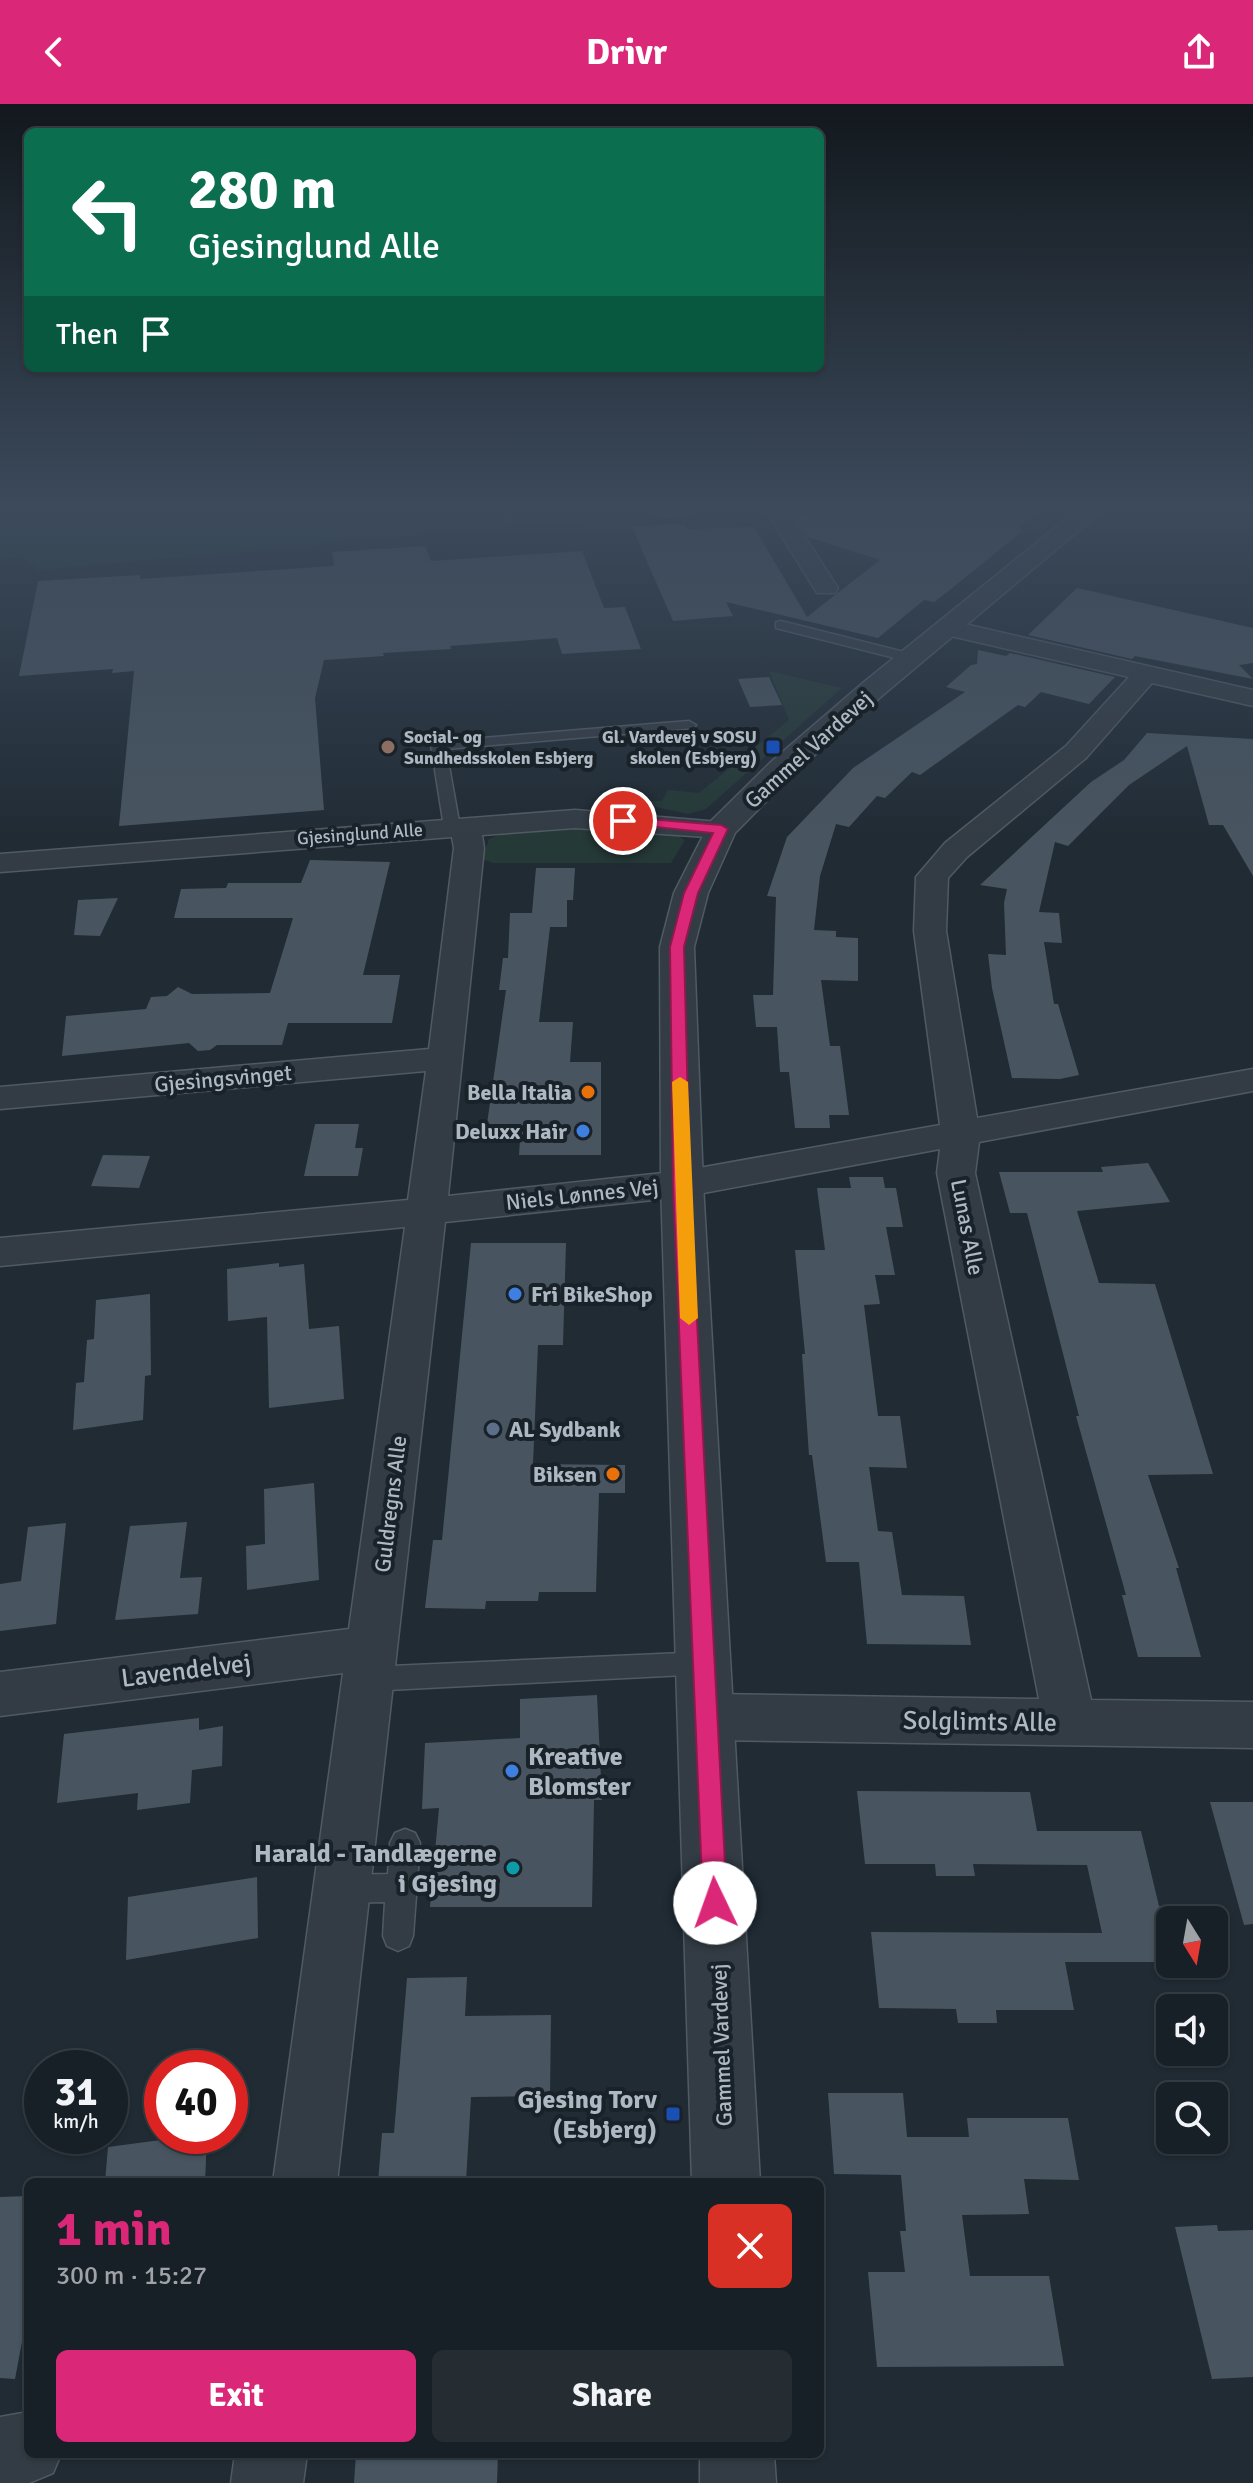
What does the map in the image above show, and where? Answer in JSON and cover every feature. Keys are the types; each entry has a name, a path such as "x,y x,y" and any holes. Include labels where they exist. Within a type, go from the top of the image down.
{"street":[{"name":"Gammel Vardevej","path":"726,2178 708,1717 682,1184 677,947 691,893 721,829 782,768 960,617"},
{"path":"947,628 1253,698"},
{"name":"Lunas Alle","path":"1070,1722 956,1173 961,1136 930,931 932,877 956,850 1076,752 1147,673"},
{"name":"Gjesinglund Alle","path":"0,863 575,819 721,829"},
{"name":"Guldregns Alle","path":"306,2178 446,1058 469,848 459,827"},
{"name":"Gjesingsvinget","path":"0,1098 446,1058"},
{"name":"Niels Lønnes Vej","path":"0,1252 427,1212 682,1184 961,1136 1253,1080"},
{"name":"Lavendelvej","path":"0,1694 326,1652 370,1665"},
{"name":"Solglimts Alle","path":"708,1717 1253,1725"},
{"path":"0,2453 24,2449"},
{"path":"267,2483 270,2458"},
{"path":"737,2458 738,2483"}],"lane":[{"path":"781,625 911,658"},
{"path":"459,827 438,745 689,725"},
{"path":"370,1665 705,1663"},
{"path":"398,1936 405,1843"},
{"path":"342,1889 402,1888"}],"green space":[{"path":"769,671 842,688 706,809 688,814 647,805 651,801 662,801 668,790 699,793 789,720"},
{"path":"599,828 673,833 685,840 671,863 493,863 482,859 489,839 502,834"}],"building":[{"path":"31,617 629,617 641,649 562,654 557,638 324,660 315,698 324,810 119,826 134,671 112,673 113,669 19,676"},
{"path":"671,617 721,617 673,621"},
{"path":"789,617 903,617 878,638"},
{"path":"1047,617 1205,617 1253,628 1253,663 1239,665 1253,679 1135,656 1132,659 1028,635"},
{"path":"978,650 1006,656 1010,653 1115,677 1089,704 1041,692 1025,707 1018,705 920,775 912,772 885,798 877,796 849,827 836,824 820,876 814,930 836,931 836,937 858,938 858,981 821,980 830,1046 840,1046 849,1115 829,1115 830,1128 795,1128 789,1072 780,1072 777,1027 756,1027 753,995 773,995 776,897 767,896 787,837 853,768 965,692 946,687 971,665 977,664"},
{"path":"769,677 782,705 750,707 738,679"},
{"path":"1147,733 1253,739 1253,876 1223,825 1209,825 1187,746 1129,785 1068,846 1055,842 1039,912 1059,913 1062,943 1044,942 1054,1004 1058,1004 1079,1075 1060,1079 1012,1078 992,988 988,954 1006,955 1004,903 1007,889 980,885 1091,782 1124,760"},
{"path":"310,860 390,862 363,975 400,975 392,1023 288,1023 282,1045 217,1045 210,1050 198,1051 189,1043 62,1056 66,1016 146,1009 151,997 167,996 178,987 192,994 270,993 293,918 174,918 181,889 226,888 228,883 301,883"},
{"path":"536,868 575,868 573,900 567,900 567,927 550,927 539,1022 573,1022 570,1062 601,1062 601,1155 519,1155 521,1124 487,1124 506,990 499,990 503,958 508,958 510,913 532,913"},
{"path":"118,898 100,936 74,935 78,900"},
{"path":"315,1124 359,1124 355,1148 363,1148 358,1176 304,1176"},
{"path":"103,1155 150,1156 139,1188 91,1186"},
{"path":"1148,1163 1170,1202 1077,1211 1099,1283 1155,1284 1213,1474 1148,1475 1179,1568 1176,1568 1201,1657 1138,1657 1122,1595 1126,1595 1076,1416 1079,1416 1027,1213 1010,1213 999,1172 1103,1172 1101,1167"},
{"path":"849,1177 883,1177 885,1188 896,1188 903,1227 886,1227 895,1275 875,1275 880,1304 864,1305 878,1416 900,1416 907,1468 869,1467 878,1531 892,1532 902,1595 964,1596 971,1645 867,1644 859,1562 826,1562 812,1455 809,1455 802,1354 805,1354 795,1250 825,1250 817,1188 851,1188"},
{"path":"471,1243 566,1243 563,1345 538,1345 533,1464 625,1465 625,1493 599,1493 596,1592 539,1592 538,1601 486,1601 485,1609 425,1608 433,1540 442,1540"},
{"path":"279,1263 279,1267 304,1264 309,1329 339,1326 344,1399 269,1408 267,1317 228,1321 227,1269"},
{"path":"150,1294 151,1375 145,1376 143,1420 73,1430 76,1383 84,1382 87,1340 94,1339 96,1300"},
{"path":"314,1483 319,1580 247,1590 246,1546 265,1544 264,1489"},
{"path":"187,1522 180,1578 202,1577 198,1614 115,1620 130,1526"},
{"path":"66,1523 56,1624 0,1631 0,1584 21,1581 28,1527"},
{"path":"597,1695 602,1800 594,1800 592,1907 430,1907 439,1808 422,1809 425,1743 520,1738 520,1699"},
{"path":"199,1718 199,1730 223,1726 222,1766 192,1770 190,1803 137,1810 138,1793 57,1803 64,1734"},
{"path":"857,1791 1030,1792 1037,1831 1141,1831 1159,1906 1156,1906 1156,1962 1065,1962 1074,2010 996,2010 997,2023 958,2023 956,2009 879,2008 871,1932 1102,1933 1087,1865 973,1864 975,1876 936,1876 935,1864 865,1864"},
{"path":"1210,1802 1253,1802 1253,1924 1244,1925"},
{"path":"257,1877 258,1938 126,1960 128,1897"},
{"path":"467,1977 465,2016 551,2015 550,2096 471,2097 466,2178 378,2178 382,2133 394,2133 407,1978"},
{"path":"828,2093 903,2093 907,2137 969,2137 967,2118 1068,2118 1079,2180 1024,2179 1029,2214 962,2215 970,2276 1049,2276 1064,2366 877,2367 868,2272 905,2272 900,2231 906,2231 901,2175 834,2174"},
{"path":"144,2142 144,2154 206,2154 205,2178 105,2178 107,2154 128,2154 128,2144"},
{"path":"24,2196 24,2331 15,2379 0,2378 0,2197"},
{"path":"1217,2225 1218,2231 1253,2230 1253,2377 1212,2379 1175,2227"},
{"path":"356,2458 498,2458 497,2483 354,2483"}],"slow traffic":[{"path":"680,1082 689,1318"}],"place":[{"name":"Social- og Sundhedsskolen Esbjerg","path":"388,747"},
{"name":"Gl. Vardevej v SOSU skolen (Esbjerg)","path":"773,747"},
{"name":"Bella Italia","path":"588,1092"},
{"name":"Deluxx Hair","path":"583,1131"},
{"name":"Fri BikeShop","path":"515,1294"},
{"name":"AL Sydbank","path":"493,1429"},
{"name":"Biksen","path":"613,1474"},
{"name":"Kreative Blomster","path":"512,1771"},
{"name":"Harald - Tandlægerne i Gjesing","path":"513,1868"},
{"name":"Gjesing Torv (Esbjerg)","path":"673,2114"}],"route":[{"path":"623,821 721,829 691,893 677,947 682,1184 715,1903"}]}
